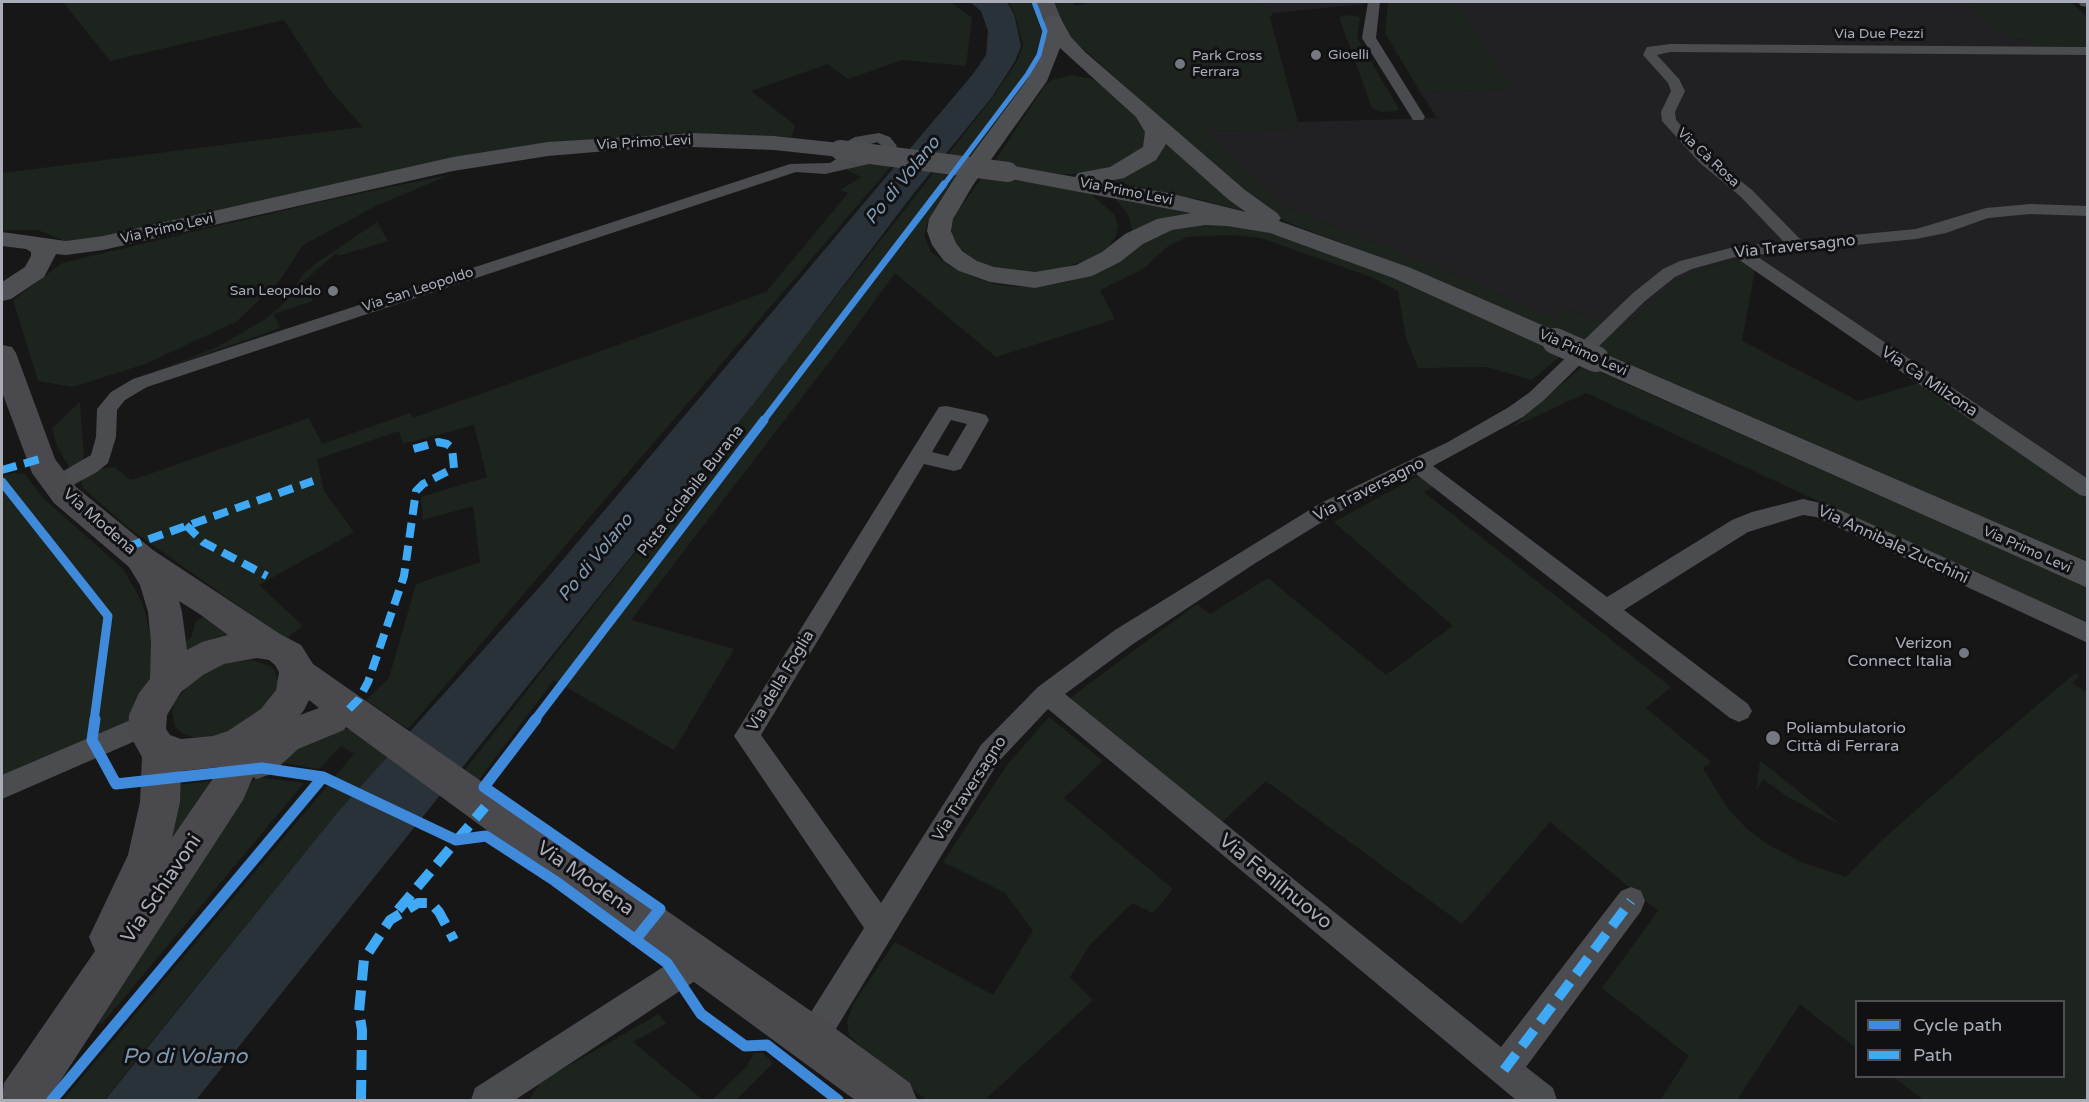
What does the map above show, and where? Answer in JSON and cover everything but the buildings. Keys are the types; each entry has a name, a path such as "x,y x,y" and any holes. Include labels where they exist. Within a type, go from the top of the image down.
{"main road":[{"path":"1045,2 1063,40 1061,71 948,206 941,219 939,231 944,244 953,256 968,266 990,274 1035,280 1083,271 1099,264 1149,230 1184,220 1227,219 1286,230"},
{"path":"1053,21 1054,36 1047,60 1061,71 1090,74 1106,80 1257,210 1286,230"},
{"path":"1039,177 1101,176 1139,162 1154,148 1157,139 1152,123 1140,110"},
{"name":"Via Primo Levi","path":"4,293 38,256 63,255 103,243 444,166 548,149 619,143 701,140 774,143 837,158 1008,172 1181,202 1286,230 1402,273 2088,576"},
{"path":"1084,184 1107,197 1125,217 1126,238 1122,248"},
{"path":"2,239 24,240 38,256"},
{"name":"Via Modena","path":"2,353 40,459 56,485 141,559 268,645 288,655 295,663 297,672 359,724 476,801 812,1039 893,1101"},
{"name":"Via Modena","path":"141,559 156,583 165,612 169,644 168,682"},
{"path":"268,645 241,646 215,652 190,665 168,682 152,704 154,737 182,755 204,754 227,748 258,732 284,709 296,687 297,672"},
{"path":"258,732 359,724"},
{"path":"229,788 285,738 359,724"},
{"name":"Via Schiavoni","path":"21,1101 229,788 258,732"},
{"name":"Via Schiavoni","path":"63,1036 148,856 160,802 154,737"}],"street":[{"path":"1374,2 1369,38 1418,117"},
{"name":"Via Cà Rosa","path":"1670,48 1656,48 1649,52 1677,86 1678,94 1668,112 1670,121 1705,160 1746,193 1799,244"},
{"name":"Via Due Pezzi","path":"1670,48 2088,51"},
{"name":"Via San Leopoldo","path":"56,485 90,467 101,458 106,437 107,410 118,396 140,382 795,167 825,169 837,158"},
{"name":"Via Traversagno","path":"812,1039 990,753 1047,694 1124,637 1327,509 1476,437 1516,412 1536,396 1639,297 1669,273 1686,265 1738,251 1916,234 1940,229 1977,215 2001,211 2088,211"},
{"path":"1771,274 1771,269 1777,260 1799,244"},
{"name":"Via Cà Milzona","path":"1738,251 2088,490"},
{"name":"Via della Foglia","path":"882,928 747,736 919,456"},
{"path":"1418,465 1739,711"},
{"name":"Via Annibale Zucchini","path":"1606,609 1740,526 1760,518 1803,507 1821,510 2088,634"},
{"name":"Via Fenilnuovo","path":"1047,694 1541,1101"},
{"path":"2,787 154,737"},
{"path":"1504,1070 1631,901"},
{"path":"498,1097 699,961"}],"shaded area":[{"path":"63,2 951,2 972,18 966,66 902,60 848,79 828,64 751,91 795,125 792,137 677,133 525,146 70,243 38,230 2,230 2,173 363,127 329,89 284,20 110,61"},
{"path":"1009,2 1037,2 1045,20 1047,36 1035,77 929,219 924,235 931,252 948,265 997,285 1046,286 1093,274 1157,233 1184,224 1215,222 1271,233 1388,276 1563,354 1532,380 1487,367 1418,368 1406,338 1398,291 1371,277 1261,238 1230,235 1187,237 1167,247 1143,269 1100,290 1115,319 996,357 895,273 631,620 734,649 674,750 554,680 478,781 464,771 993,97 1017,61 1023,46 1015,14"},
{"path":"1051,2 1071,2 1076,6 1091,2 1256,2 1273,13 1270,18 1298,122 1296,129 1205,131 1286,207 1447,271 1556,319 1566,308 1620,330 1677,281 1704,268 1741,259 1755,269 1742,341 1858,401 1919,383 2087,499 2087,561 1578,346 1432,277 1286,222 1253,200 1072,39"},
{"path":"1256,2 1385,2 1273,13"},
{"path":"1388,2 1714,3 1457,3 1512,89 1420,92 1385,33"},
{"path":"1961,2 2011,39 2026,40 2036,46 2087,47 2087,499 1741,259 1704,268 1677,281 1620,330 1566,308 1556,319 1447,271 1286,207 1205,131 1296,129 1298,122 1437,118 1420,92 1511,89 1457,3"},
{"path":"1961,2 2071,2 2087,17 2087,47 2036,46 2026,40 2011,39"},
{"path":"1349,15 1360,17 1357,38 1399,109 1396,111 1383,112 1372,108 1339,17"},
{"path":"1073,75 1096,80 1149,130 1140,157 1093,174 1062,174 993,164 1045,85 1052,80"},
{"path":"1163,137 1257,215 1206,201 1105,180"},
{"path":"870,162 893,164 408,729 366,700 389,678 416,584 480,562 473,506 423,520 421,497 487,477 474,425 403,444 399,431 317,459 324,491 354,532 259,585 303,626 285,639 130,529 83,488 81,482 85,476 103,468 115,467 130,480 309,418 322,444 410,413 413,418 766,292 848,193 840,190 861,177 847,170 849,166"},
{"path":"452,174 378,205 303,245 280,280 236,322 145,364 73,387 38,381 13,300 62,263 319,202"},
{"path":"984,175 1088,192 1114,214 1118,225 1116,236 1108,248 1092,258 1054,271 1014,273 981,264 959,248 952,236 952,224 955,214"},
{"path":"1106,193 1209,215 1130,237 1132,230 1129,216 1117,201"},
{"path":"377,222 388,241 338,256 336,253 304,281 313,301 274,314 280,328 146,375 217,347 264,320 284,303 303,275 315,264"},
{"path":"1584,365 2087,587 2087,626 1586,393 1511,428"},
{"path":"80,402 84,456 81,464 70,469 57,446 52,428"},
{"path":"13,473 25,474 41,496 123,569 143,604 152,643 151,676 135,719 110,735 2,782 2,476"},
{"path":"1416,477 1426,479 1435,486 1424,492 1671,687 1646,708 1711,762 1703,768 1726,806 1746,828 1769,845 1801,862 1846,877 1881,841 1967,765 2075,673 2080,676 2072,683 2088,693 2087,1100 1924,1100 1894,1078 2065,1078 2065,1000 1855,1000 1855,1047 1800,1004 1737,1100 1660,1100 1689,1056 1602,988 1658,911 1550,822 1462,924 1266,781 1221,823 1070,698 1197,604 1210,614 1268,578 1386,675 1453,626 1334,522"},
{"path":"205,616 238,641 192,659 178,645 191,638 196,621"},
{"path":"252,660 270,666 275,671 278,683 271,701 249,722 218,736 207,738 193,737 182,733 175,727 172,711 175,702 193,680 223,664"},
{"path":"1049,717 1103,761 1064,798 1173,889 1153,913 1132,903 1089,946 1070,977 1093,1000 987,1098 988,1100 926,1100 860,1046 849,1035 847,1022 853,1004 895,942 993,995 1033,931 1005,893 943,862 1007,765"},
{"path":"334,727 352,730 390,755 337,813 104,1100 63,1100 354,754 341,746 319,769 267,760"},
{"path":"1760,761 1841,825 1788,797 1763,779 1756,791"},
{"path":"255,777 304,783 102,1024 95,1023"},
{"path":"226,780 156,859 174,785"},
{"path":"659,1014 666,1024 633,1042 703,1100 529,1100 539,1084 547,1078"},
{"path":"754,1053 763,1053 773,1063 736,1100 712,1100 747,1066"}],"water":[{"name":"Po di Volano","path":"970,2 1007,2 1014,14 1021,46 1015,61 992,97 914,193 754,403 196,1100 105,1100 337,813 544,582 973,74 986,55 988,31 981,11"}],"marked path":[{"path":"349,709 359,699 368,682 404,576 416,491 423,484 454,468 452,448 447,444 438,442 406,451"},
{"path":"2,470 40,459"},
{"path":"127,547 313,481"},
{"path":"186,525 203,542 267,576"},
{"path":"398,910 485,807"},
{"path":"1504,1070 1631,901"},
{"path":"361,1100 362,1030 359,1012 364,959 390,920 418,903 431,903 439,912 454,940"}],"cycle path":[{"name":"Pista ciclabile Burana","path":"635,940 660,909 484,787 1027,75 1039,55 1045,31 1034,2"},
{"path":"2,482 108,616 92,740 116,784 262,768 323,777 456,840 486,836 555,881 667,963 701,1014 745,1046 767,1045 838,1100"},
{"path":"52,1100 323,777"}],"place":[{"name":"Gioelli","path":"1316,55"},
{"name":"Park Cross Ferrara","path":"1180,64"},
{"name":"San Leopoldo","path":"333,291"},
{"name":"Verizon Connect Italia","path":"1964,653"},
{"name":"Poliambulatorio Città di Ferrara","path":"1773,738"}]}
